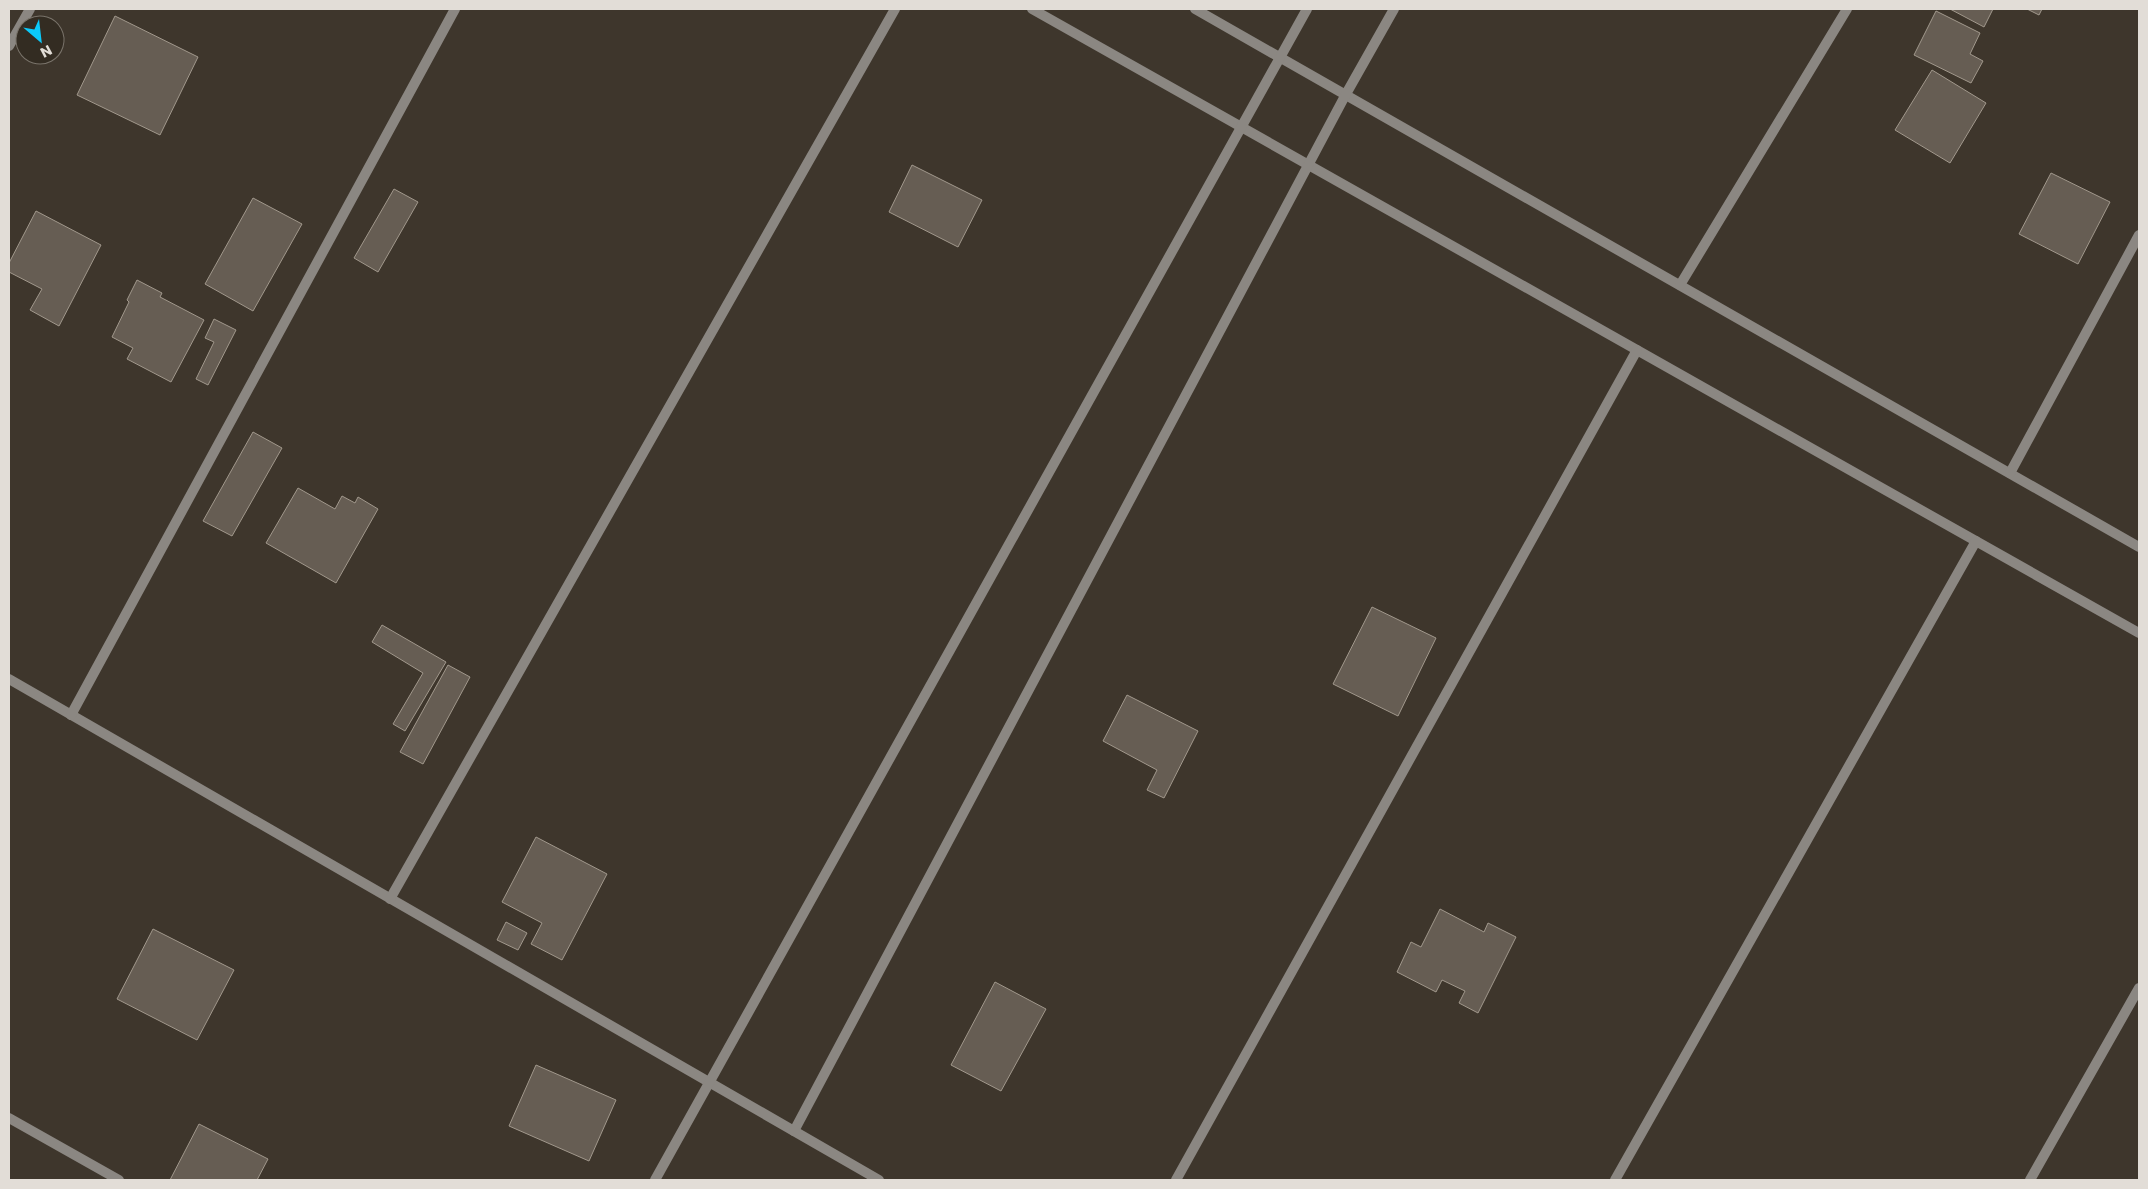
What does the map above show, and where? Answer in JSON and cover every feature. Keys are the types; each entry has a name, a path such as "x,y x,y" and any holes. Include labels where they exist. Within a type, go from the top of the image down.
{"street":[{"path":"9,46 30,9"},
{"path":"71,715 455,9"},
{"path":"390,898 895,9"},
{"path":"1032,9 2139,633"},
{"path":"1195,9 2139,547"},
{"path":"655,1180 1307,9"},
{"path":"794,1131 1346,94 1394,9"},
{"path":"1680,284 1847,9"},
{"path":"2010,473 2139,235"},
{"path":"1176,1180 1637,350"},
{"path":"1616,1180 1976,541"},
{"path":"9,679 879,1180"},
{"path":"2030,1180 2139,988"},
{"path":"9,1118 119,1180"}],"building":[{"path":"1950,9 1993,9 1984,27"},
{"path":"2027,9 2042,9 2039,15"},
{"path":"1936,11 1980,33 1970,54 1983,61 1971,83 1914,55"},
{"path":"115,16 198,57 160,135 77,95"},
{"path":"1932,70 1986,103 1950,163 1895,130"},
{"path":"912,165 982,200 958,247 889,212"},
{"path":"2051,173 2110,202 2078,264 2019,234"},
{"path":"394,189 418,202 378,272 354,258"},
{"path":"253,198 302,224 253,311 205,284"},
{"path":"36,211 101,245 59,326 30,310 42,289 9,272 9,263"},
{"path":"137,280 162,293 160,297 204,320 171,382 127,359 133,348 112,337 129,302 127,300"},
{"path":"214,319 236,330 208,385 196,379 214,342 205,338"},
{"path":"253,432 282,448 232,536 203,521"},
{"path":"298,488 335,509 342,496 355,503 358,497 378,509 336,583 266,543"},
{"path":"1372,607 1436,638 1398,716 1333,684"},
{"path":"382,625 446,662 405,731 393,724 423,673 372,642"},
{"path":"448,665 470,677 423,764 400,752"},
{"path":"1127,695 1198,731 1164,798 1147,790 1157,770 1103,741"},
{"path":"536,837 607,874 562,960 531,944 542,923 502,902"},
{"path":"1440,909 1484,932 1488,923 1516,937 1478,1013 1459,1003 1465,991 1442,980 1436,992 1397,972 1411,942 1421,947"},
{"path":"506,922 527,933 518,950 497,940"},
{"path":"153,929 234,970 197,1040 117,999"},
{"path":"995,982 1046,1009 1001,1091 951,1065"},
{"path":"536,1065 616,1100 589,1161 509,1126"},
{"path":"199,1124 268,1159 257,1180 170,1180"}]}
